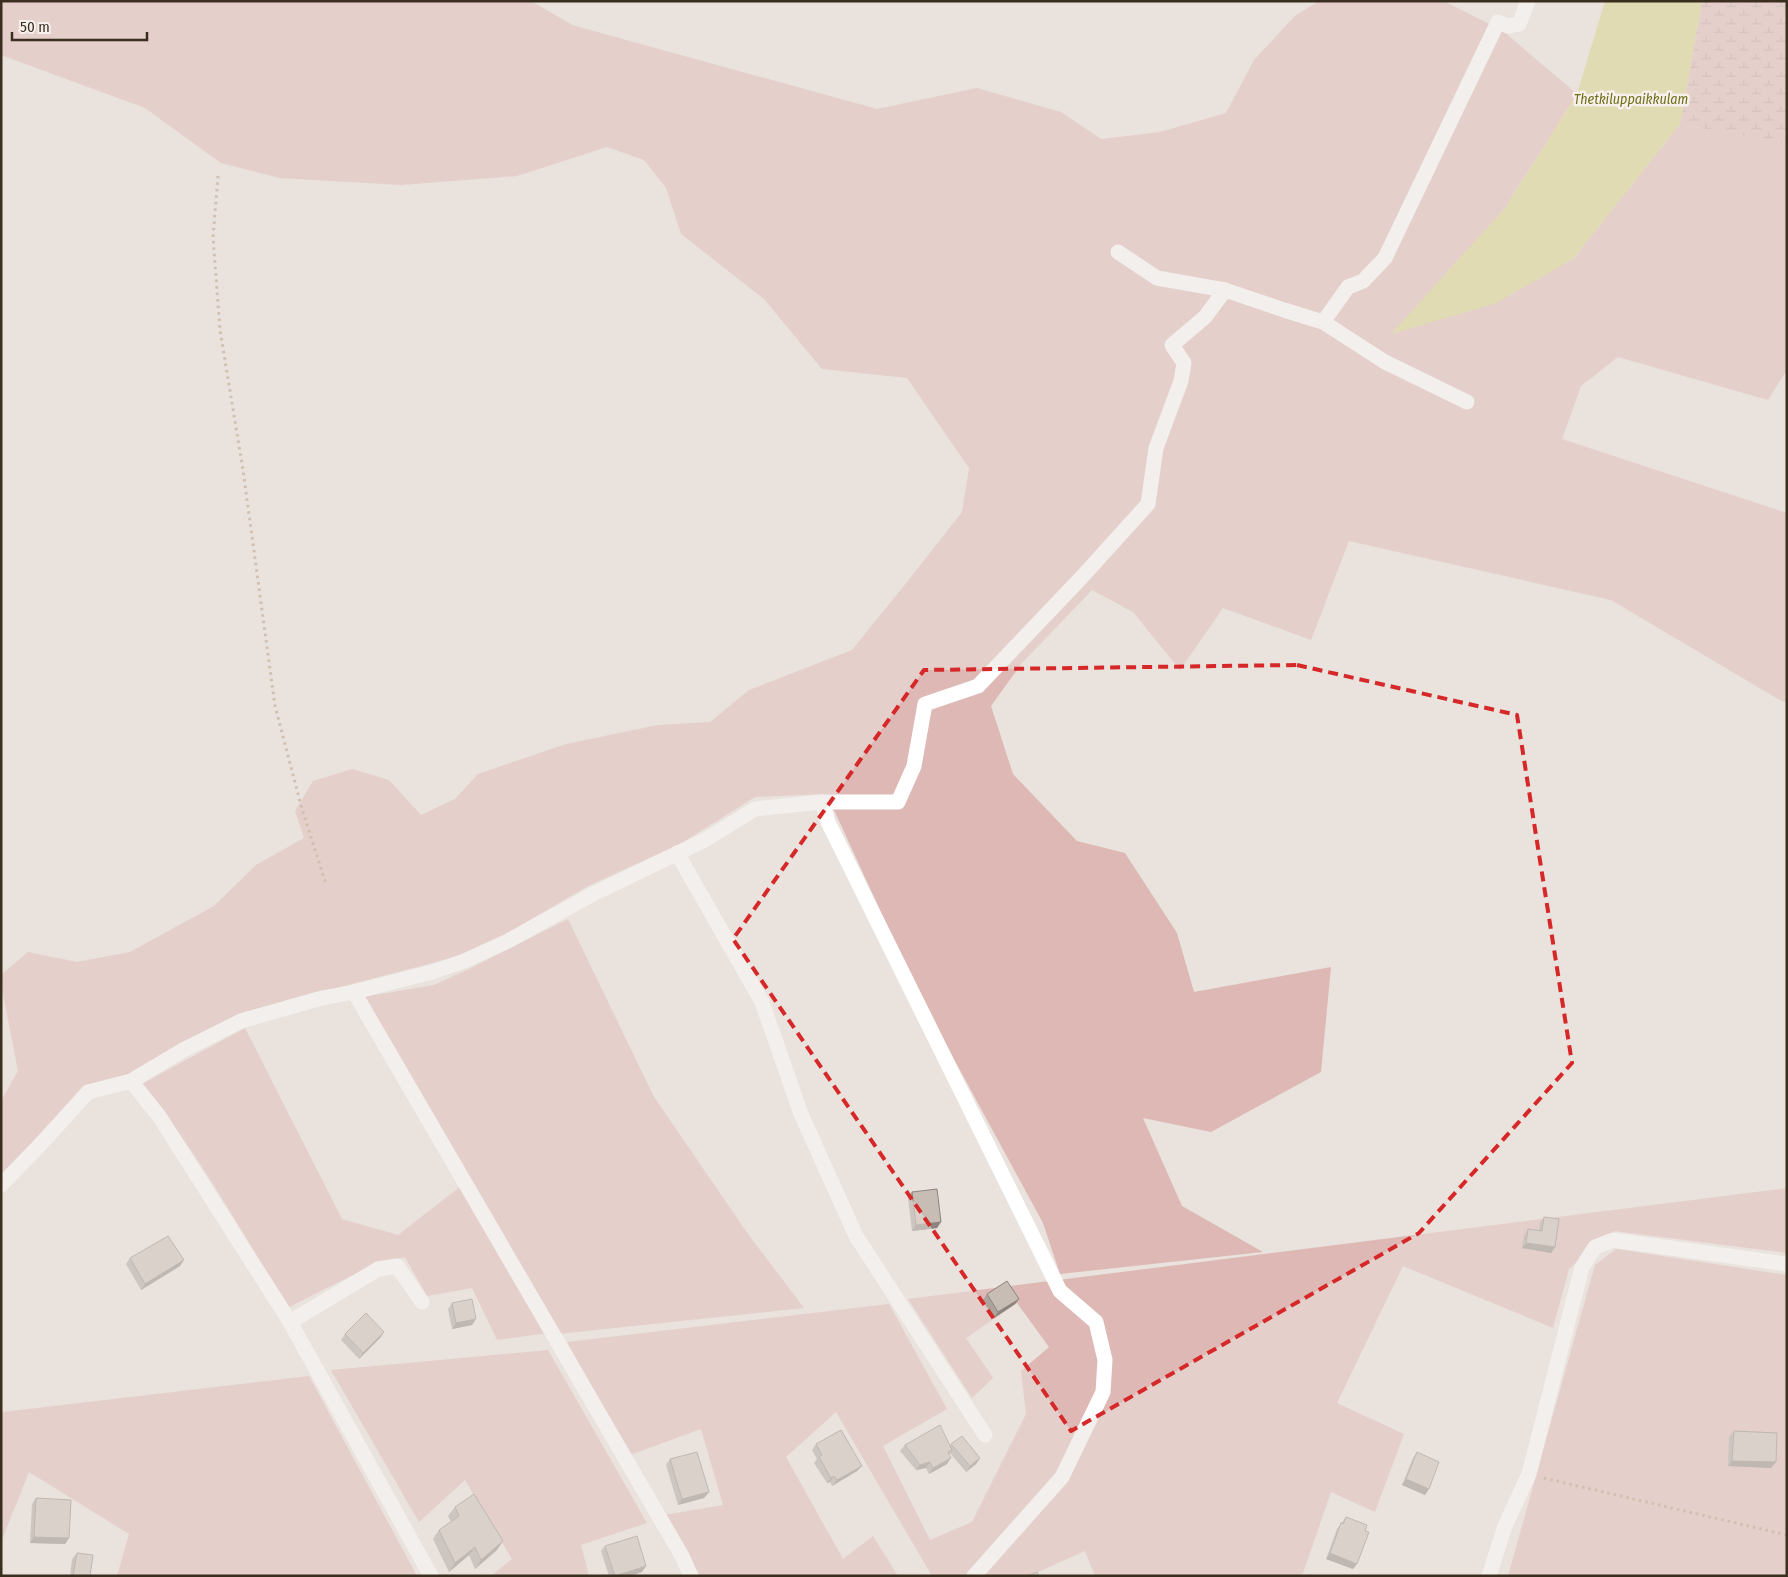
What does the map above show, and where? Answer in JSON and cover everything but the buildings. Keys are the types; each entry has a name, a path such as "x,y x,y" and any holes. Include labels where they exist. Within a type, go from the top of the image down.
{"street":[{"path":"1323,322 1348,287 1363,281 1384,258 1498,22 1508,26 1519,24 1528,1"},
{"path":"1118,252 1157,278 1225,290 1323,322 1385,362 1467,402"},
{"path":"1,1185 88,1092 131,1080 183,1050 241,1021 322,998 354,992 464,962 508,941 593,894 705,840 729,823 755,809 822,802 898,802 914,766 925,704 978,686 1081,578 1148,504 1156,448 1181,382 1184,363 1172,345 1205,317 1225,290"},
{"path":"822,802 828,822 1060,1291 1096,1322 1105,1360 1103,1392 1062,1477 974,1576"},
{"path":"677,853 762,1002 801,1114 856,1236 985,1435"},
{"path":"354,992 682,1556 691,1576"},
{"path":"131,1080 159,1116 290,1322 431,1576"},
{"path":"1489,1576 1505,1526 1529,1474 1582,1267 1595,1247 1613,1240 1787,1264"},
{"path":"290,1322 378,1269 397,1266 422,1302"}],"path":[{"path":"218,176 213,237 220,330 243,470 275,706 302,809 326,884"},
{"path":"1529,1474 1787,1535"}],"highlighted area":[{"path":"1297,665 1517,715 1572,1063 1419,1233 1071,1431 733,939 924,670"}],"green space":[{"path":"1,1 531,1 572,25 877,109 977,88 1061,112 1101,139 1160,132 1226,113 1254,60 1295,16 1319,1 1444,1 1503,31 1577,94 1505,208 1393,334 1573,259 1680,124 1787,144 1787,370 1768,400 1618,357 1581,386 1562,439 1787,513 1787,703 1611,600 1349,541 1311,640 1223,608 1180,670 1133,612 1092,590 1022,663 991,706 1013,774 1077,841 1125,853 1177,933 1194,992 1331,967 1321,1072 1211,1132 1143,1118 1182,1206 1263,1252 1060,1274 1043,1223 917,991 835,812 822,794 755,797 680,844 588,886 504,935 463,955 244,1012 183,1043 132,1073 87,1086 1,1179 1,1101 18,1071 1,984 1,975 28,952 77,962 130,952 214,906 256,865 304,838 295,811 313,781 352,769 389,780 421,815 455,799 478,774 566,744 658,725 710,722 749,690 852,650 962,512 969,468 907,378 822,369 764,299 681,234 666,188 644,160 607,147 517,176 401,185 280,178 221,163 145,108 1,55"},
{"path":"1702,1 1787,1 1787,144 1680,124"},
{"path":"568,919 654,1097 748,1234 804,1308 558,1334 556,1332 497,1340 472,1288 427,1296 405,1257 369,1267 287,1308 201,1165 142,1084 245,1028 342,1219 398,1235 470,1179 363,997 434,985"},
{"path":"1787,1188 1787,1253 1614,1231 1569,1269 1553,1328 1403,1266 1337,1403 1404,1434 1375,1512 1331,1492 1302,1576 1095,1576 1085,1551 1029,1576 932,1576 836,1412 786,1457 843,1559 873,1536 898,1576 700,1576 664,1515 723,1505 701,1429 630,1455 567,1342 889,1304 947,1409 883,1446 930,1540 972,1522 1026,1414 1021,1371 1049,1347 1017,1303 966,1338 993,1378 972,1398 908,1299"},
{"path":"1616,1249 1787,1275 1787,1576 1508,1576 1595,1265"},
{"path":"548,1350 647,1523 581,1545 589,1576 491,1576 512,1559 465,1480 419,1522 331,1370"},
{"path":"309,1376 417,1576 117,1576 129,1534 29,1472 1,1542 1,1414 3,1412"}],"water":[{"name":"Thetkiluppaikkulam","path":"1605,1 1702,1 1680,124 1573,259 1494,304 1391,334 1505,208 1577,94"}]}
